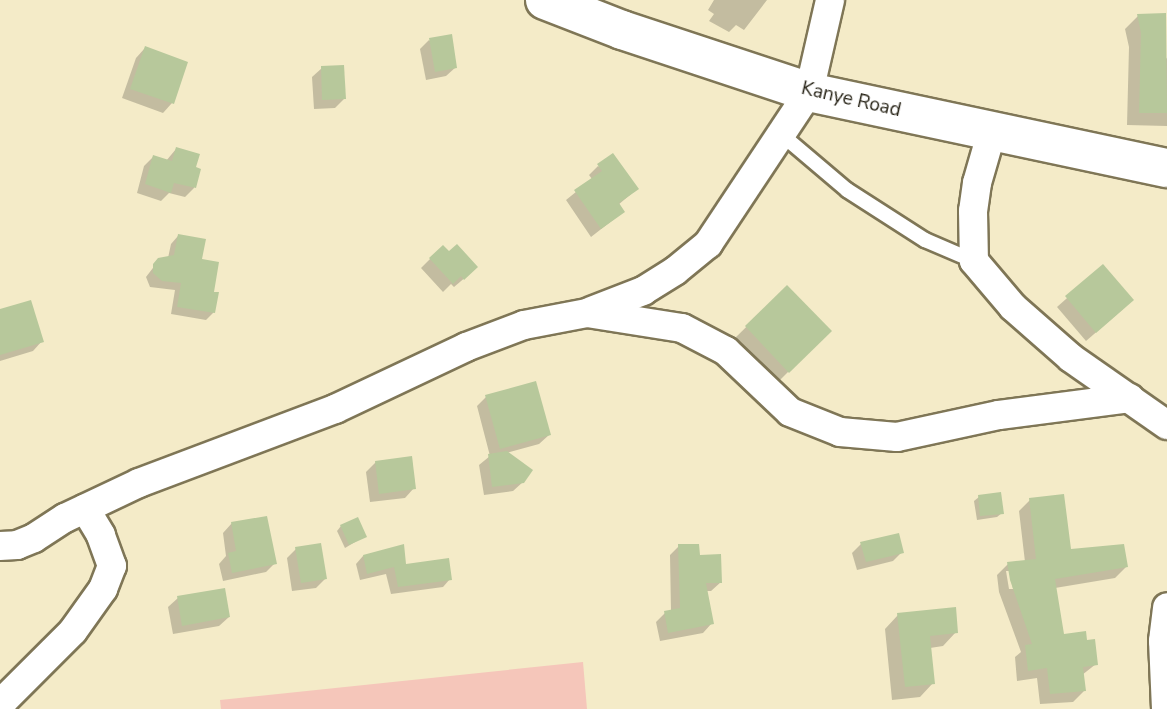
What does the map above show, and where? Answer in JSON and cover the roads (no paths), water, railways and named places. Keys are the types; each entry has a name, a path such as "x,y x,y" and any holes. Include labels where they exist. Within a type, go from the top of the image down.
{"main road":[{"name":"Kanye Road","path":"556,3 622,30 809,92 1167,168"}],"street":[{"path":"0,546 18,545 85,508 169,470 335,409 466,347 524,325 587,313 643,291 675,271 708,244 809,92 830,0"},
{"path":"992,131 976,183 972,211 974,261 1013,307 1071,358 1167,425"},
{"path":"587,313 682,328 726,351 790,412 841,432 897,437 999,415 1130,398"},
{"path":"1,709 2,702 73,631 103,589 112,566 101,535 85,508"},
{"path":"1166,709 1163,641 1167,607"}],"lane":[{"path":"781,134 847,190 925,240 974,261"}]}
